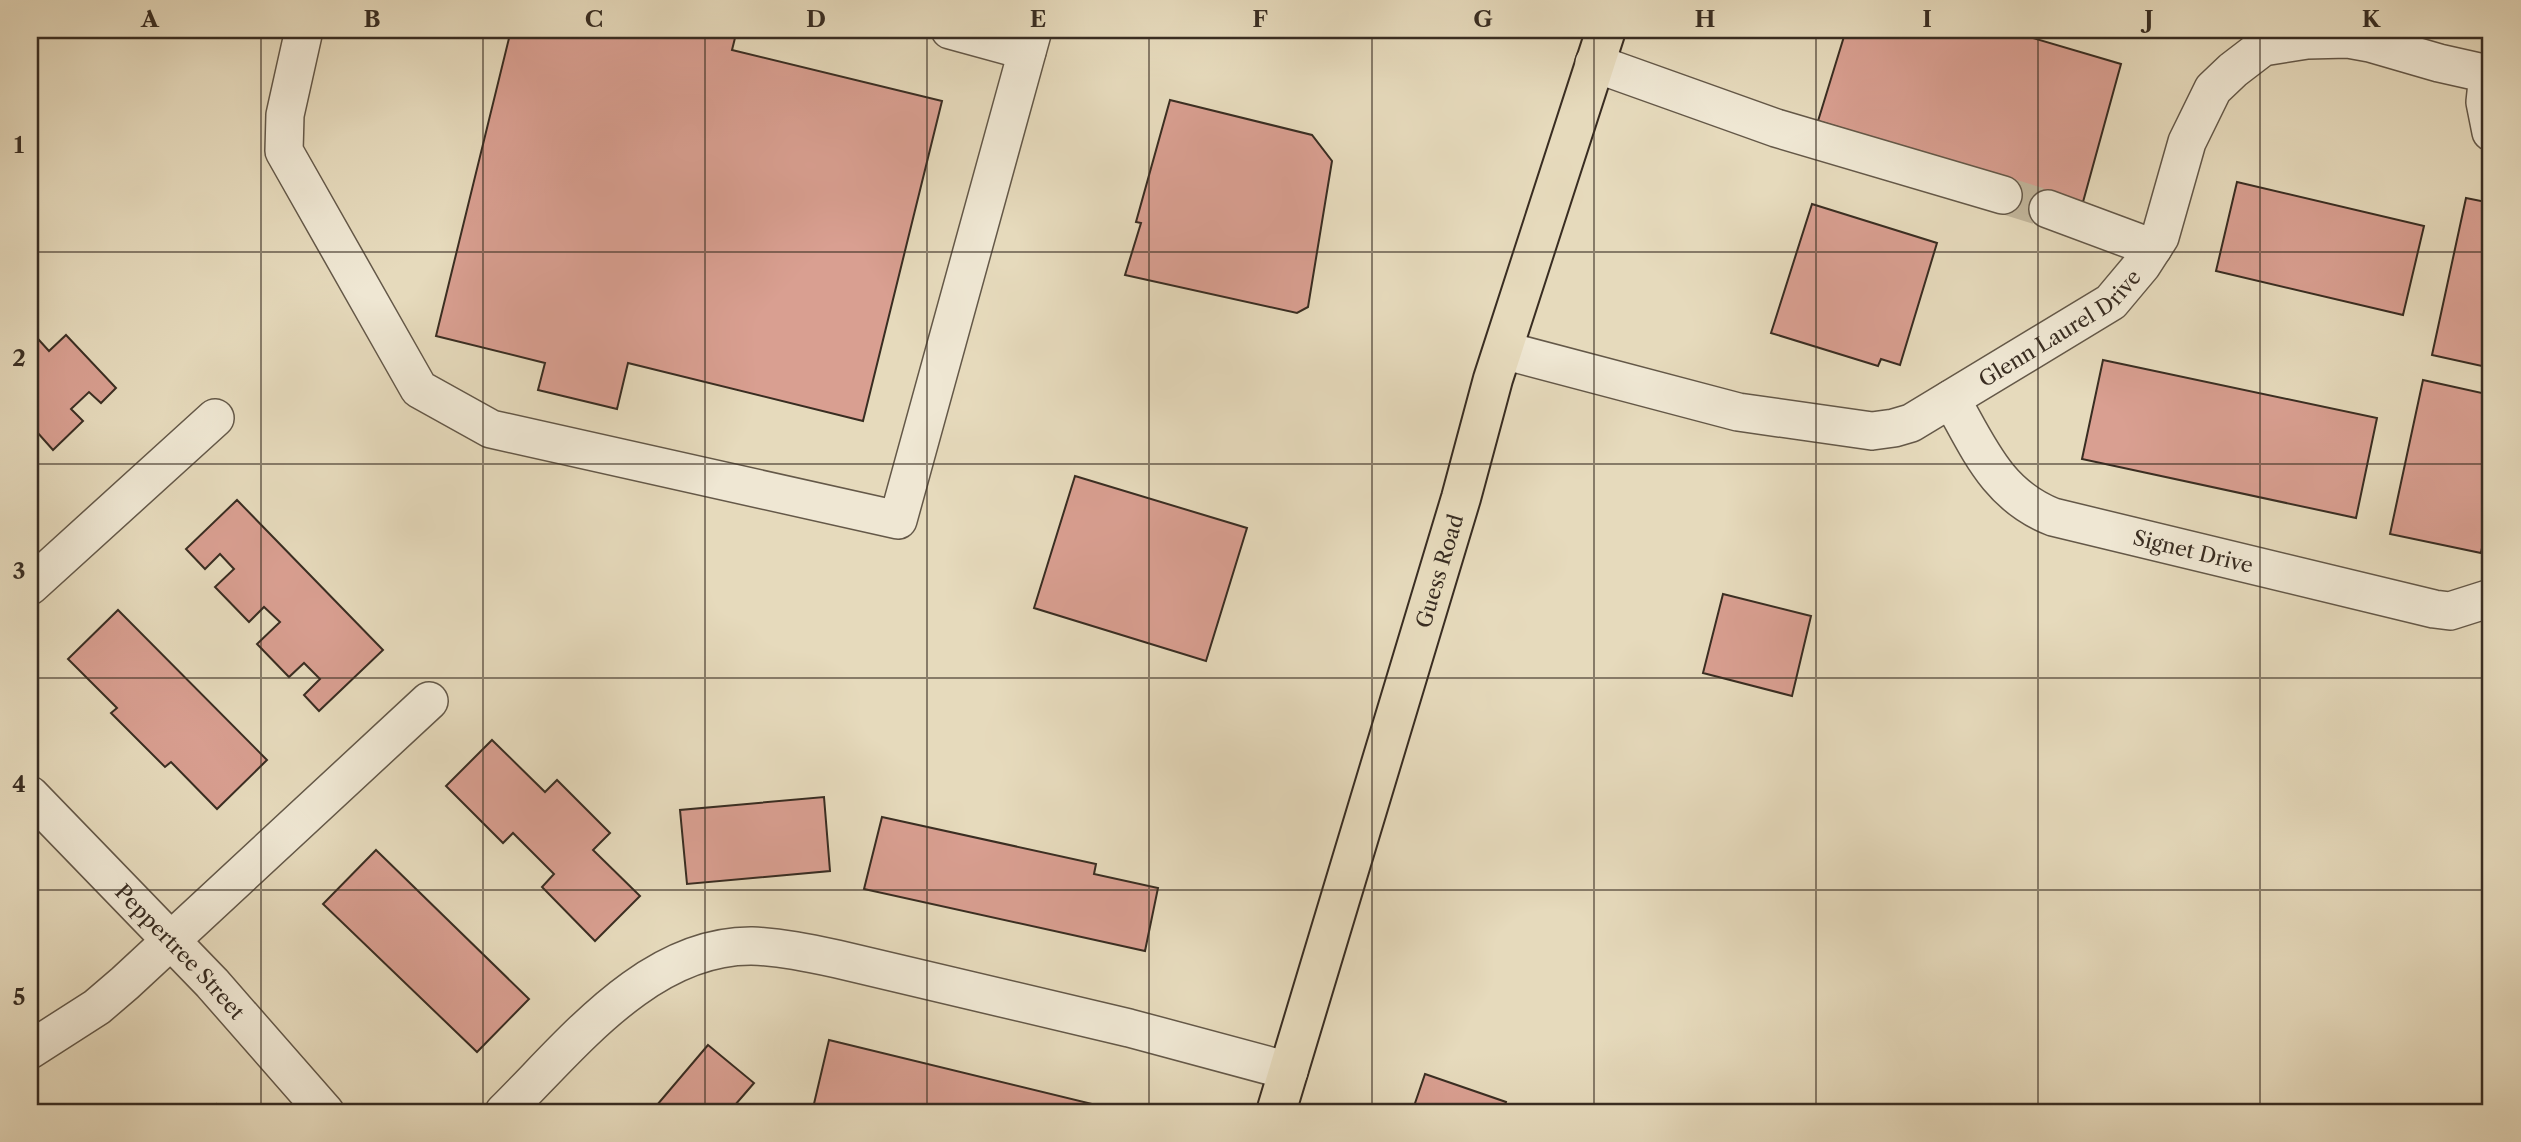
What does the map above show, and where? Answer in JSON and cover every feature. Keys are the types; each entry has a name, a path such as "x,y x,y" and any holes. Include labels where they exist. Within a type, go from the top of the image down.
{"main road":[{"name":"Guess Road","path":"1276,1112 1503,350 1600,46"}],"street":[{"path":"304,30 285,115 284,151 419,389 491,429 898,520 1030,40 950,30"},
{"name":"Glenn Laurel Drive","path":"1503,350 1738,412 1872,431 1894,428 1911,423 2110,302 2142,265 2160,237 2187,142 2213,89 2263,47 2307,40 2347,39 2490,73"},
{"path":"1600,46 1776,128 2003,195"},
{"path":"2490,73 2485,103 2491,132"},
{"path":"2048,209 2153,248"},
{"name":"Signet Drive","path":"1951,399 1991,470 2015,497 2053,517 2434,609 2450,611 2491,598"},
{"path":"30,586 215,418"},
{"path":"30,1050 97,1007 429,701"},
{"name":"Peppertree Street","path":"30,795 212,982 325,1112"},
{"path":"504,1112 609,1007 643,982 678,962 712,951 750,946 790,949 837,959 1129,1028 1289,1071"}],"building":[{"path":"511,30 737,30 732,50 942,101 863,421 628,363 617,409 538,390 545,363 436,336"},
{"path":"1846,30 2006,30 2121,64 2083,202 2052,193 2045,218 2000,204 2008,179 1818,121"},
{"path":"1170,100 1312,135 1332,161 1308,307 1297,313 1125,275 1141,223 1136,222"},
{"path":"2237,182 2424,226 2403,315 2216,271"},
{"path":"2466,198 2491,203 2491,368 2432,355"},
{"path":"1812,204 1937,243 1900,365 1881,359 1878,366 1771,333"},
{"path":"66,335 116,388 101,403 89,392 71,409 83,421 53,450 37,432 30,439 30,371 33,368 30,365 30,349 39,340 49,351"},
{"path":"2103,360 2377,418 2356,518 2082,459"},
{"path":"2423,380 2491,395 2491,503 2481,553 2390,534"},
{"path":"1075,476 1247,528 1206,661 1034,608"},
{"path":"237,500 383,650 319,711 304,695 320,679 304,663 289,677 257,644 280,622 264,607 249,622 215,587 234,569 220,554 205,569 186,549"},
{"path":"1723,594 1811,616 1792,696 1703,673"},
{"path":"118,610 267,760 217,809 171,762 165,767 111,713 117,708 68,659"},
{"path":"492,740 545,792 557,780 610,833 593,850 640,896 595,941 542,887 554,874 513,833 503,843 446,786"},
{"path":"824,797 830,871 687,884 680,810"},
{"path":"882,817 1096,864 1094,874 1158,888 1145,951 864,889"},
{"path":"376,850 529,999 477,1052 323,904"},
{"path":"829,1040 1121,1112 831,1112 813,1108"},
{"path":"708,1045 754,1083 729,1112 651,1112"},
{"path":"1425,1074 1506,1102 1503,1112 1412,1112"},
{"path":"216,1104 219,1112 197,1112"}],"tunnel":[{"path":"2003,195 2048,209"}]}
